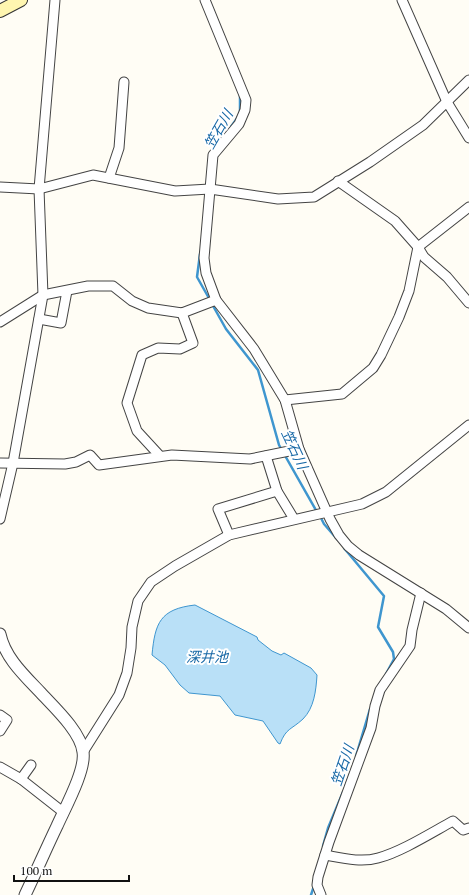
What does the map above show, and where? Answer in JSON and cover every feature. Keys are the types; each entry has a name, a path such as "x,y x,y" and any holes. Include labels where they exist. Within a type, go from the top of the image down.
{"main road":[{"path":"0,11 21,0"}],"street":[{"path":"0,519 13,463 43,295 39,189 55,0"},
{"path":"205,0 246,100 245,110 239,124 213,155 204,258 206,273 216,300 254,349 285,400 299,449 339,535 359,555 421,593 469,628"},
{"path":"402,0 447,102 469,138"},
{"path":"0,186 39,189 93,175 175,190 210,189 278,199 300,199 314,197 370,162 423,125 469,80"},
{"path":"109,178 119,148 124,82"},
{"path":"338,181 395,220 418,247 424,257 447,277 469,303"},
{"path":"285,400 342,394 373,368 400,317 409,291 418,247 469,207"},
{"path":"0,322 43,295 88,286 113,286 132,301 148,308 182,313 216,300"},
{"path":"39,319 61,323 67,291"},
{"path":"160,456 137,431 127,403 142,355 158,348 180,349 193,343 182,313"},
{"path":"25,895 74,788 81,769 83,752 119,695 127,672 131,648 132,627 138,602 151,582 181,562 229,535 362,504 386,492 469,425"},
{"path":"0,463 65,464 76,462 90,455 99,465 172,455 250,459 299,449"},
{"path":"266,456 277,491 294,519"},
{"path":"229,535 218,509 277,491"},
{"path":"321,895 317,885 325,855 371,728 380,690 410,646 412,630 421,593"},
{"path":"0,634 1,640 12,662 68,722 79,741 83,752"},
{"path":"0,715 7,720 0,731"},
{"path":"21,779 31,765"},
{"path":"0,767 21,779 63,812"},
{"path":"325,855 356,860 377,858 396,851 453,821 463,830 469,828"}],"water":[{"name":"深井池","path":"195,605 257,637 258,640 272,651 281,655 284,653 311,668 317,675 315,693 310,710 303,719 284,735 280,744 263,721 235,715 220,696 189,693 180,685 165,665 152,655 155,634 158,626 167,614 183,607"}],"waterway":[{"name":"笠石川","path":"240,94 240,113"},
{"name":"笠石川","path":"230,128 238,117"},
{"name":"笠石川","path":"200,254 197,277 210,300"},
{"name":"笠石川","path":"212,304 226,329 258,370 279,445 317,512"},
{"name":"笠石川","path":"320,516 324,524 337,539"},
{"name":"笠石川","path":"344,548 384,596 378,627 393,652 394,659 386,674"},
{"name":"笠石川","path":"356,756 370,709"},
{"name":"笠石川","path":"323,846 328,828 343,792"},
{"name":"笠石川","path":"311,895 314,886"}]}
